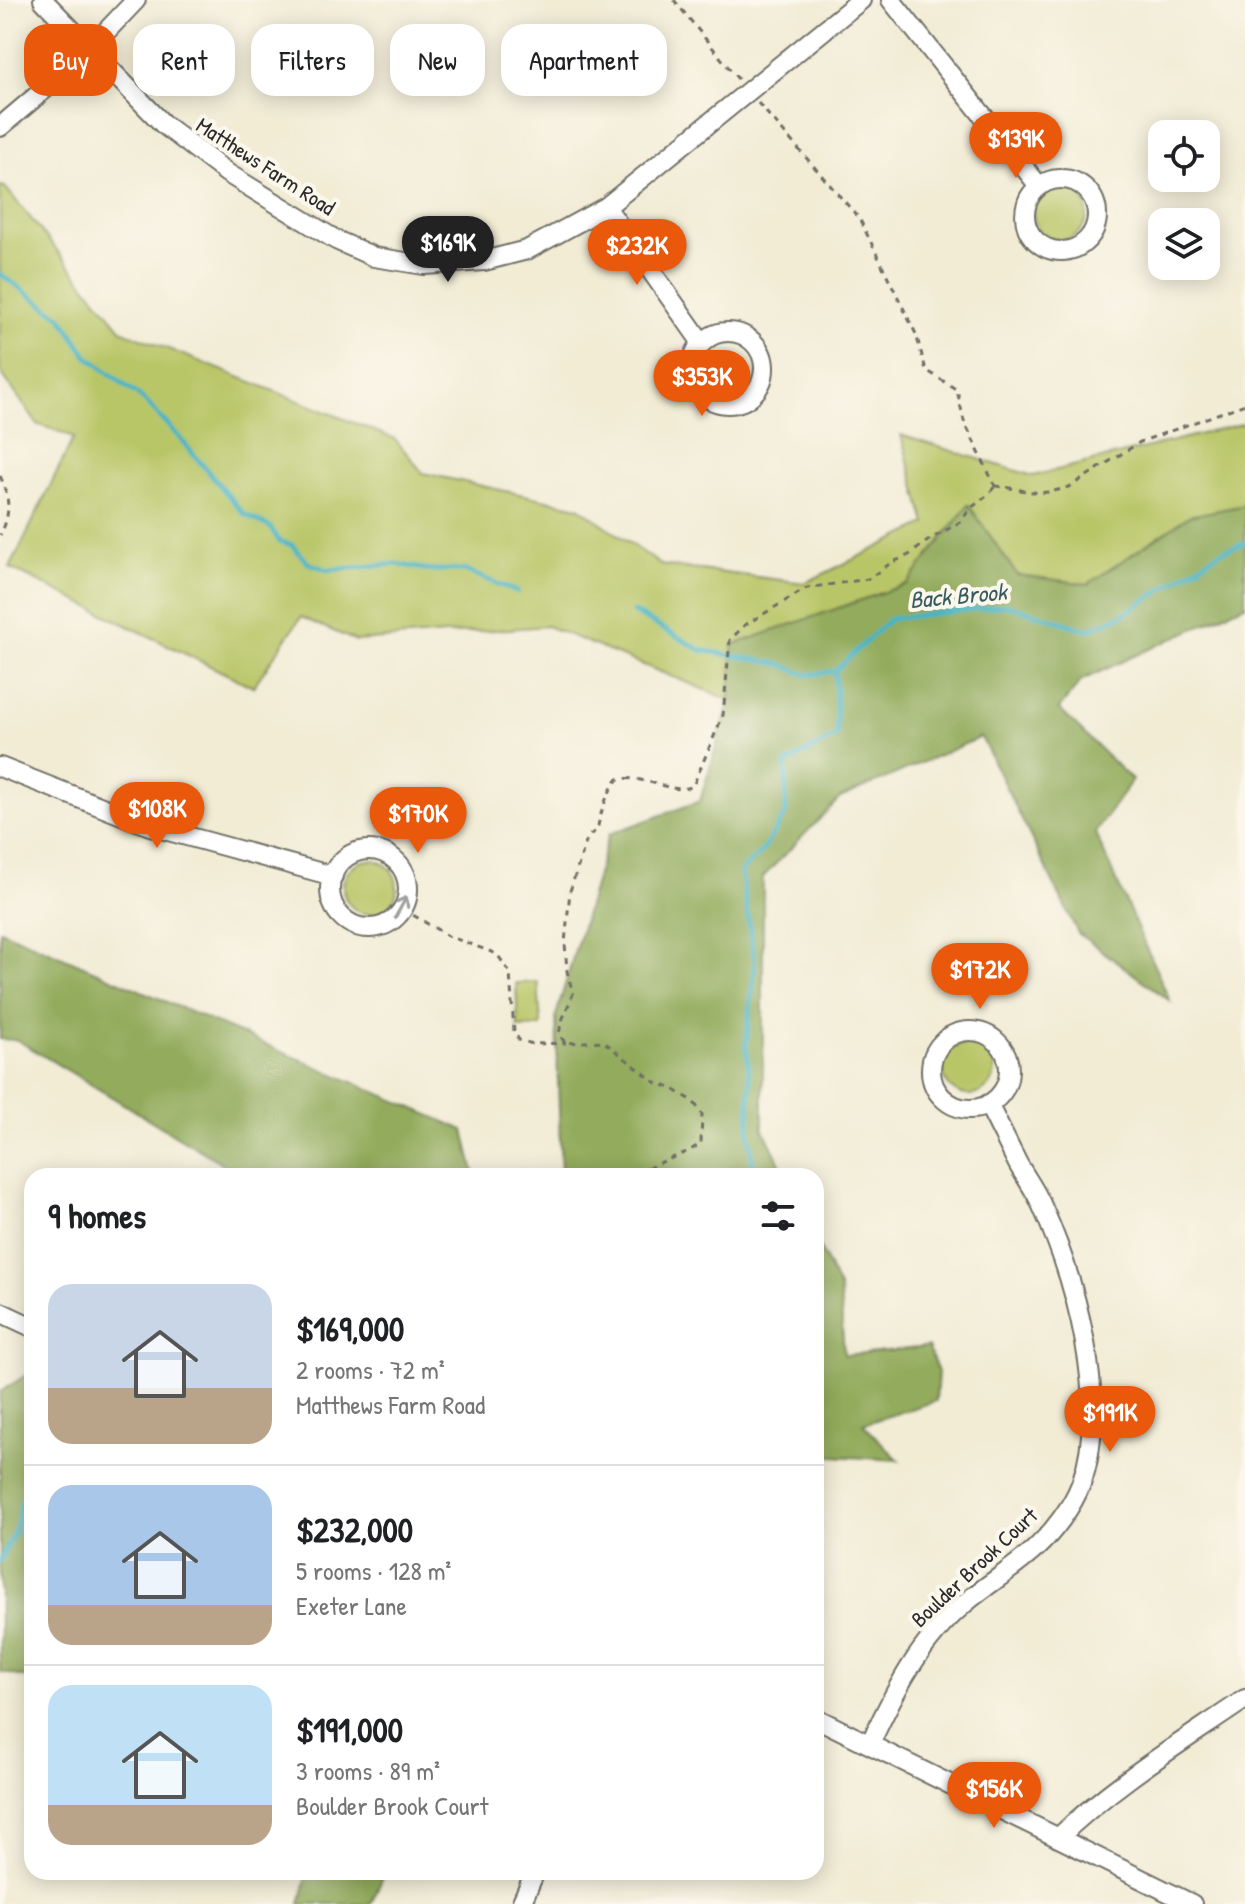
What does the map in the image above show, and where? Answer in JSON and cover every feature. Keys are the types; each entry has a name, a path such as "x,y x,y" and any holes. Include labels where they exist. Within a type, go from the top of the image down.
{"street":[{"name":"Matthews Farm Road","path":"43,0 67,24"},
{"path":"114,24 136,0"},
{"name":"Matthews Farm Road","path":"117,76 163,124 198,153 336,240 374,257 424,265 484,261 527,250 606,207 861,0"},
{"path":"891,0 1039,186"},
{"path":"0,127 36,96"},
{"path":"1061,178 1083,185 1091,194 1098,215 1096,227 1082,245 1058,251 1036,241 1025,219 1026,206 1039,186 1061,178"},
{"path":"606,207 702,343"},
{"path":"0,767 150,826 333,876"},
{"path":"362,851 387,855 398,863 405,874 408,886 403,909 382,926 357,926 337,911 330,888 339,864 362,851"},
{"path":"958,1032 983,1033 1003,1049 1009,1073 998,1096 988,1104 963,1108 951,1104 934,1085 932,1059 937,1047 958,1032"},
{"name":"Boulder Brook Court","path":"870,1744 895,1690 918,1654 961,1606 1035,1549 1053,1529 1075,1498 1092,1438 1092,1402 1083,1339 1065,1263 1041,1203 988,1104"},
{"path":"0,1312 24,1323"},
{"path":"1058,1838 1113,1791 1245,1699"},
{"path":"824,1722 1186,1903"},
{"path":"521,1904 532,1880"}],"path":[{"path":"674,0 738,79"},
{"path":"756,101 859,218 916,334 926,370 957,390 964,421 995,486"},
{"path":"995,486 1029,494 1059,490 1071,486 1140,442 1245,404"},
{"path":"0,476 9,502 7,522 0,535"},
{"path":"566,1043 559,1035 573,994 567,971 566,928 570,891 586,842 597,830 601,809 618,779 642,778 673,789 686,790 693,786 723,715 728,644 745,625 807,588 868,579 960,522 995,486"},
{"path":"403,909 448,936 497,954 505,962 510,973 514,1032 519,1040 533,1044 603,1041 655,1082 693,1101 702,1114 701,1143 679,1157 650,1168"}],"green space":[{"path":"0,186 5,187 123,331 395,439 423,473 579,507 661,565 805,583 926,524 901,435 1033,476 1245,423 1245,505 1189,516 1088,584 1017,575 968,505 907,584 733,645 730,700 547,626 356,641 301,617 253,687 10,568 74,437 37,424 0,371"},
{"path":"1060,186 1079,194 1087,213 1079,232 1060,240 1041,232 1033,213 1041,194"},
{"path":"969,505 1017,575 1088,584 1189,516 1245,505 1245,605 1082,680 1059,709 1132,780 1095,833 1170,1001 1078,933 981,737 840,798 763,877 763,1128 782,1168 561,1168 556,1016 609,834 700,801 730,700 733,645 907,584"},
{"path":"370,860 389,868 397,887 389,906 370,914 351,906 343,887 351,868"},
{"path":"0,930 464,1130 473,1168 230,1168 17,1040 0,1039"},
{"path":"538,982 541,1026 518,1028 516,983"},
{"path":"969,1043 987,1051 995,1069 987,1087 969,1095 951,1087 943,1069 951,1051"},
{"path":"824,1257 840,1290 844,1355 928,1347 938,1372 936,1401 863,1424 899,1460 824,1455"},
{"path":"24,1376 24,1677 0,1672 0,1392"},
{"path":"306,1880 382,1880 371,1904 300,1904"}],"waterway":[{"path":"0,274 61,317 87,356 143,399 244,514 270,527 279,541 292,545 308,563 328,570 396,564 430,570 464,570 517,592"},
{"name":"Back Brook","path":"753,1168 749,1134 750,1081 746,1045 755,964 741,871 763,850 786,813 786,764 837,735 835,671 890,619 1008,605 1087,630 1123,615 1220,552 1245,543"},
{"path":"633,612 701,650 780,664 807,675 835,671"},
{"name":"Back Brook","path":"0,1561 15,1531 24,1499"}]}
